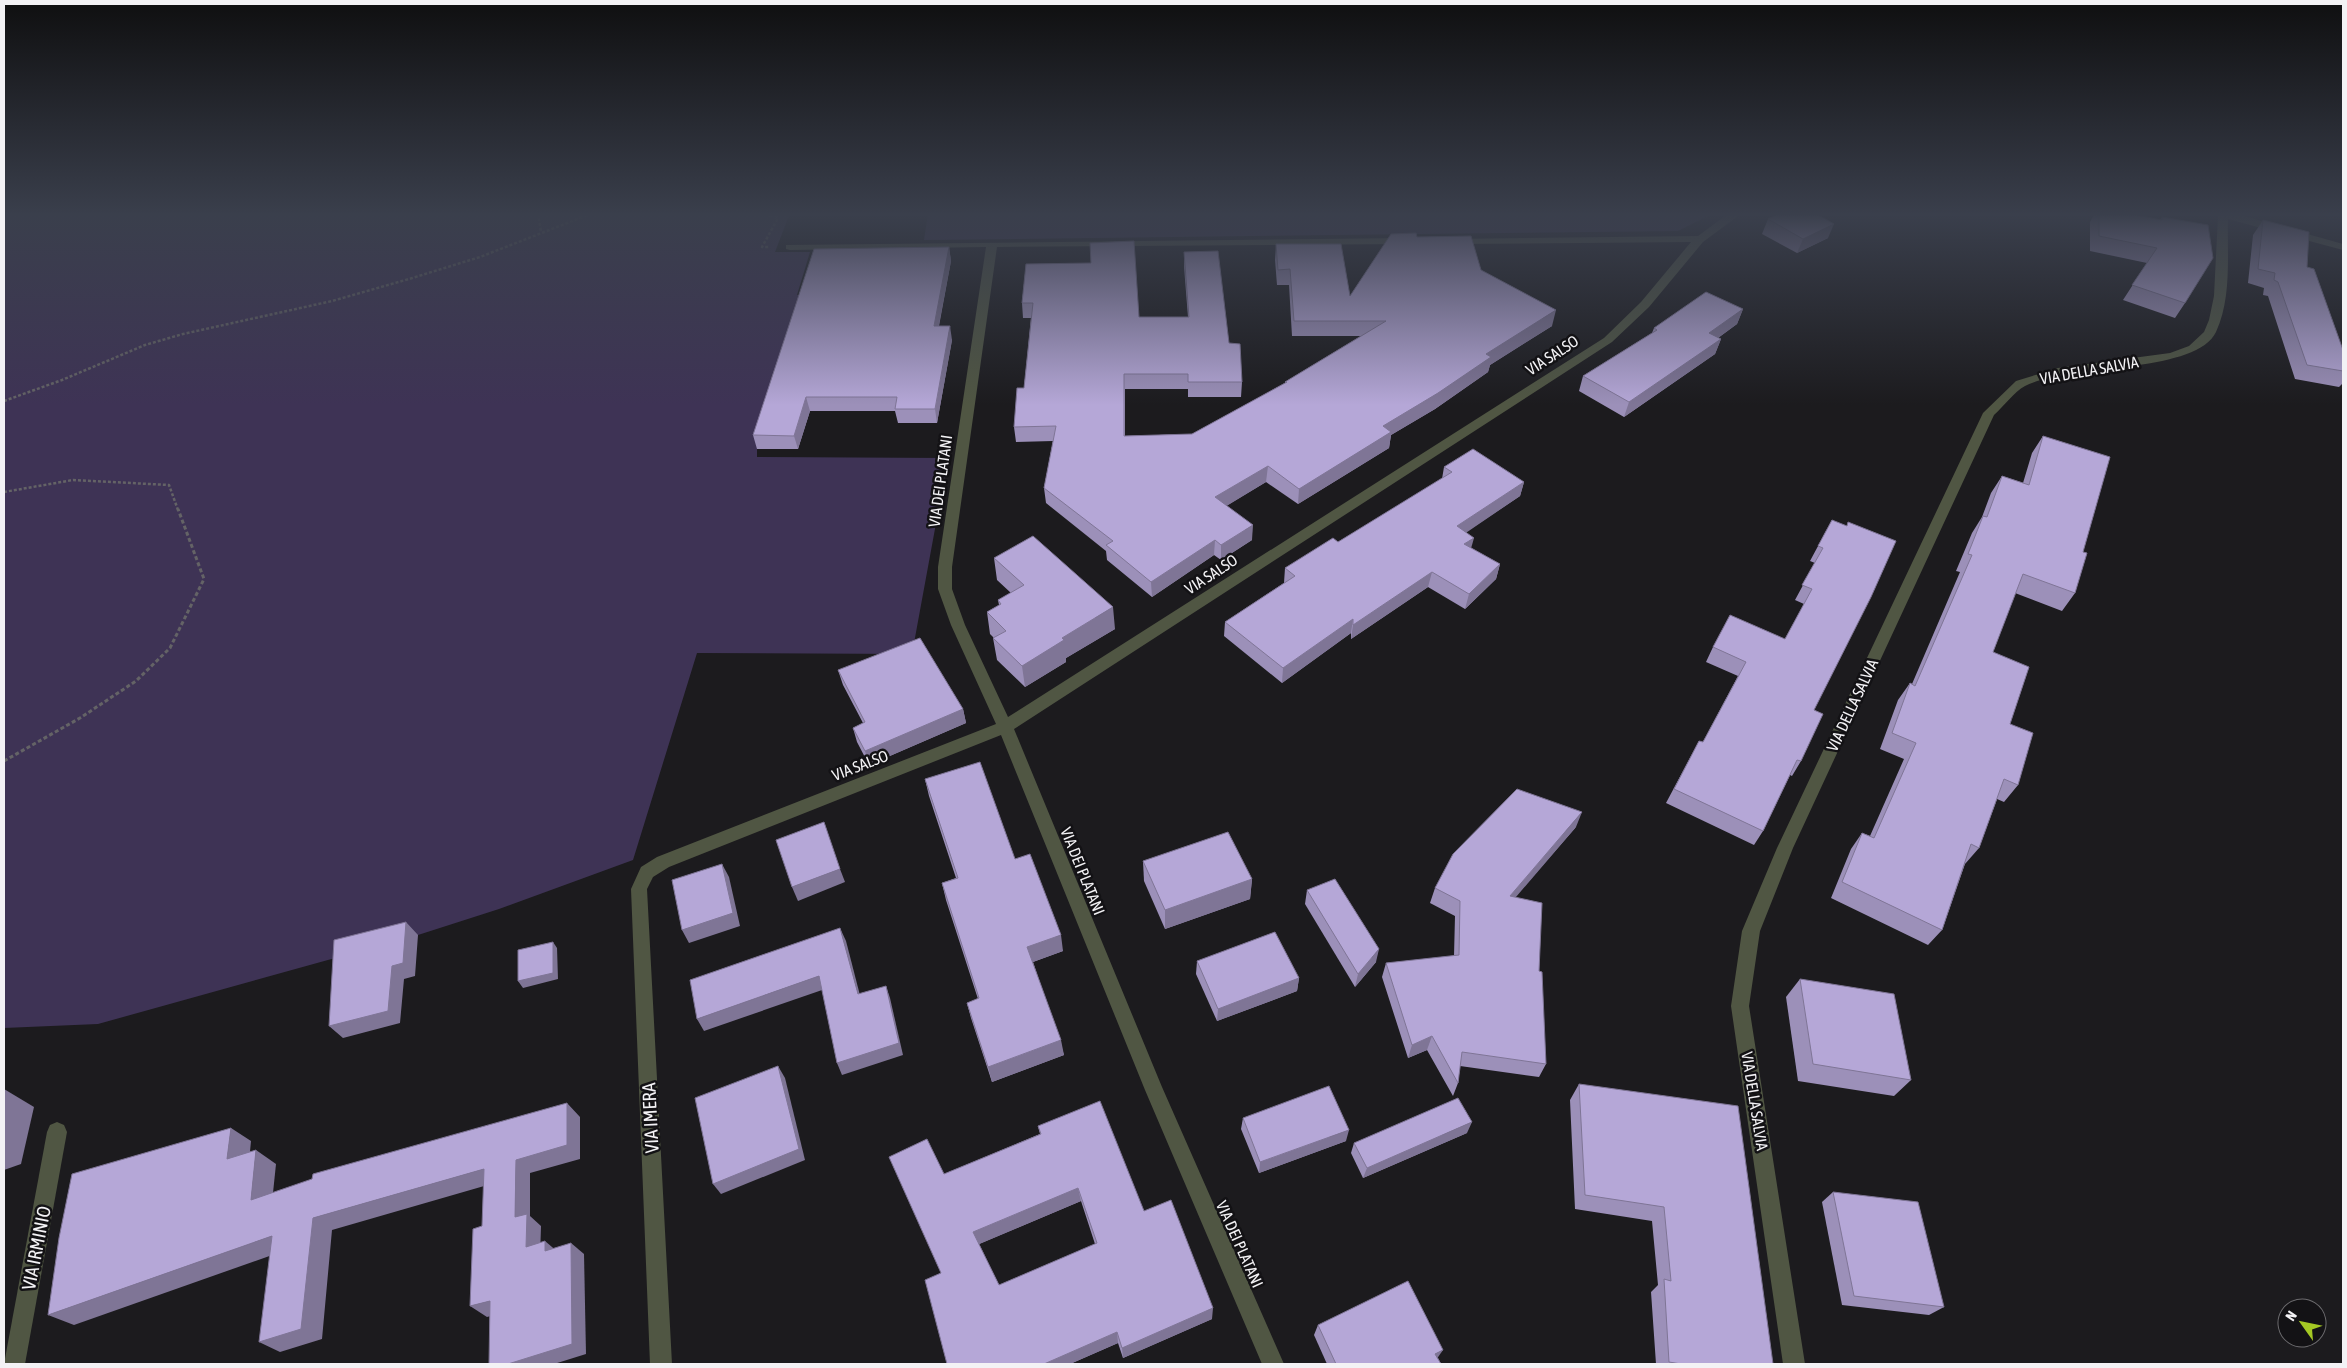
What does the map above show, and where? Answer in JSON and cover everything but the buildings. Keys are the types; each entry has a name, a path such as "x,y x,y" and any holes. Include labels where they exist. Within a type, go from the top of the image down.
{"street":[{"name":"VIA DEI PLATANI","path":"987,277 945,567 945,590 958,625 1005,727 1154,1090 1273,1364"},
{"name":"VIA SALSO","path":"647,872 662,862 1005,727 1608,340 1648,302 1668,277"},
{"name":"VIA DELLA SALVIA","path":"1794,1364 1740,1006 1751,931 1785,848 1989,413 2020,384 2058,372 2172,356 2193,348 2209,334 2215,320 2220,296 2221,277"},
{"name":"VIA IMERA","path":"647,872 639,889 661,1364"},
{"name":"VIA IRMINIO","path":"14,1364 57,1132"}],"path":[{"path":"4,401 62,380 145,345 184,334 332,301 417,277"},
{"path":"4,492 73,480 168,485 204,579 170,648 136,681 80,718 4,760"}],"shaded area":[{"path":"4,277 802,277 797,295 804,295 757,449 757,457 948,458 912,654 697,653 633,860 499,909 418,935 98,1024 4,1028"}]}
